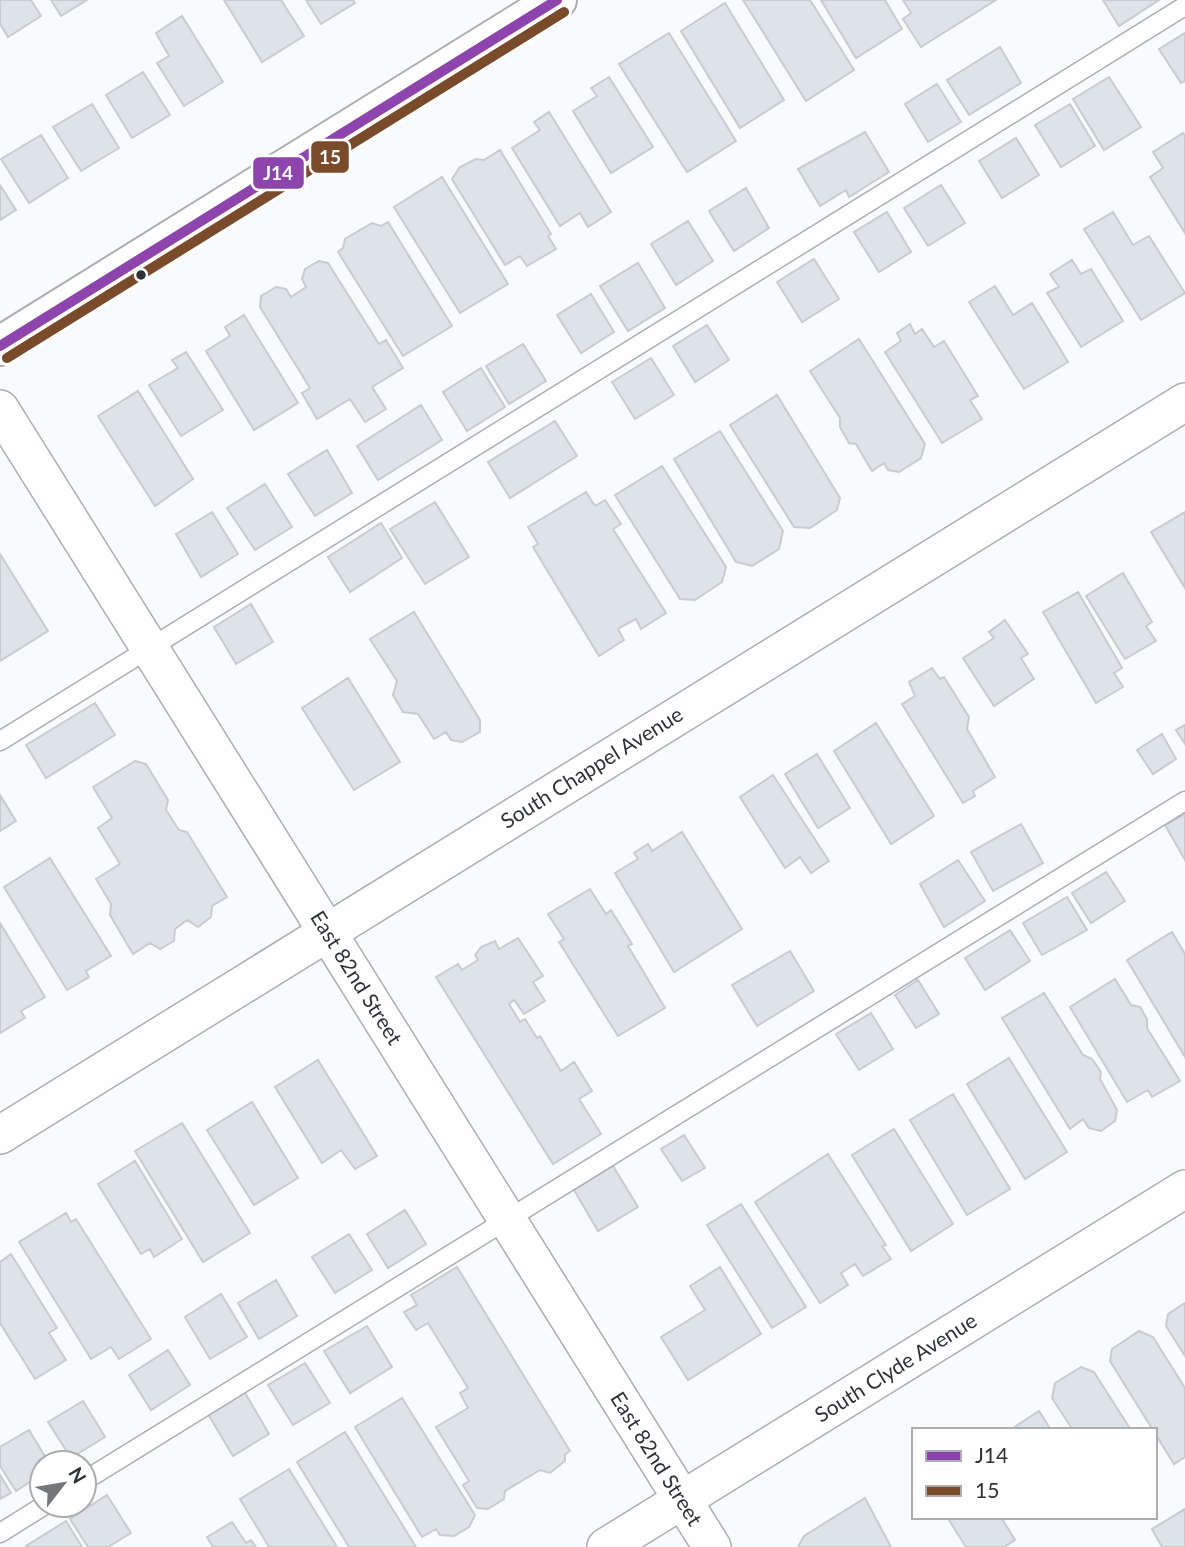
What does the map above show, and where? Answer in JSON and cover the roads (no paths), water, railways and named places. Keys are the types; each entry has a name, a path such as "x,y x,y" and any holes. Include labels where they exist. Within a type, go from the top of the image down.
{"street":[{"path":"0,346 557,0"},
{"name":"South Chappel Avenue","path":"0,1135 1185,402"},
{"name":"East 82nd Street","path":"0,409 712,1547"},
{"name":"South Clyde Avenue","path":"606,1547 1185,1189"}],"lane":[{"path":"0,741 1185,6"},
{"path":"98,1472 1185,801"},
{"path":"0,1533 28,1516"}]}
